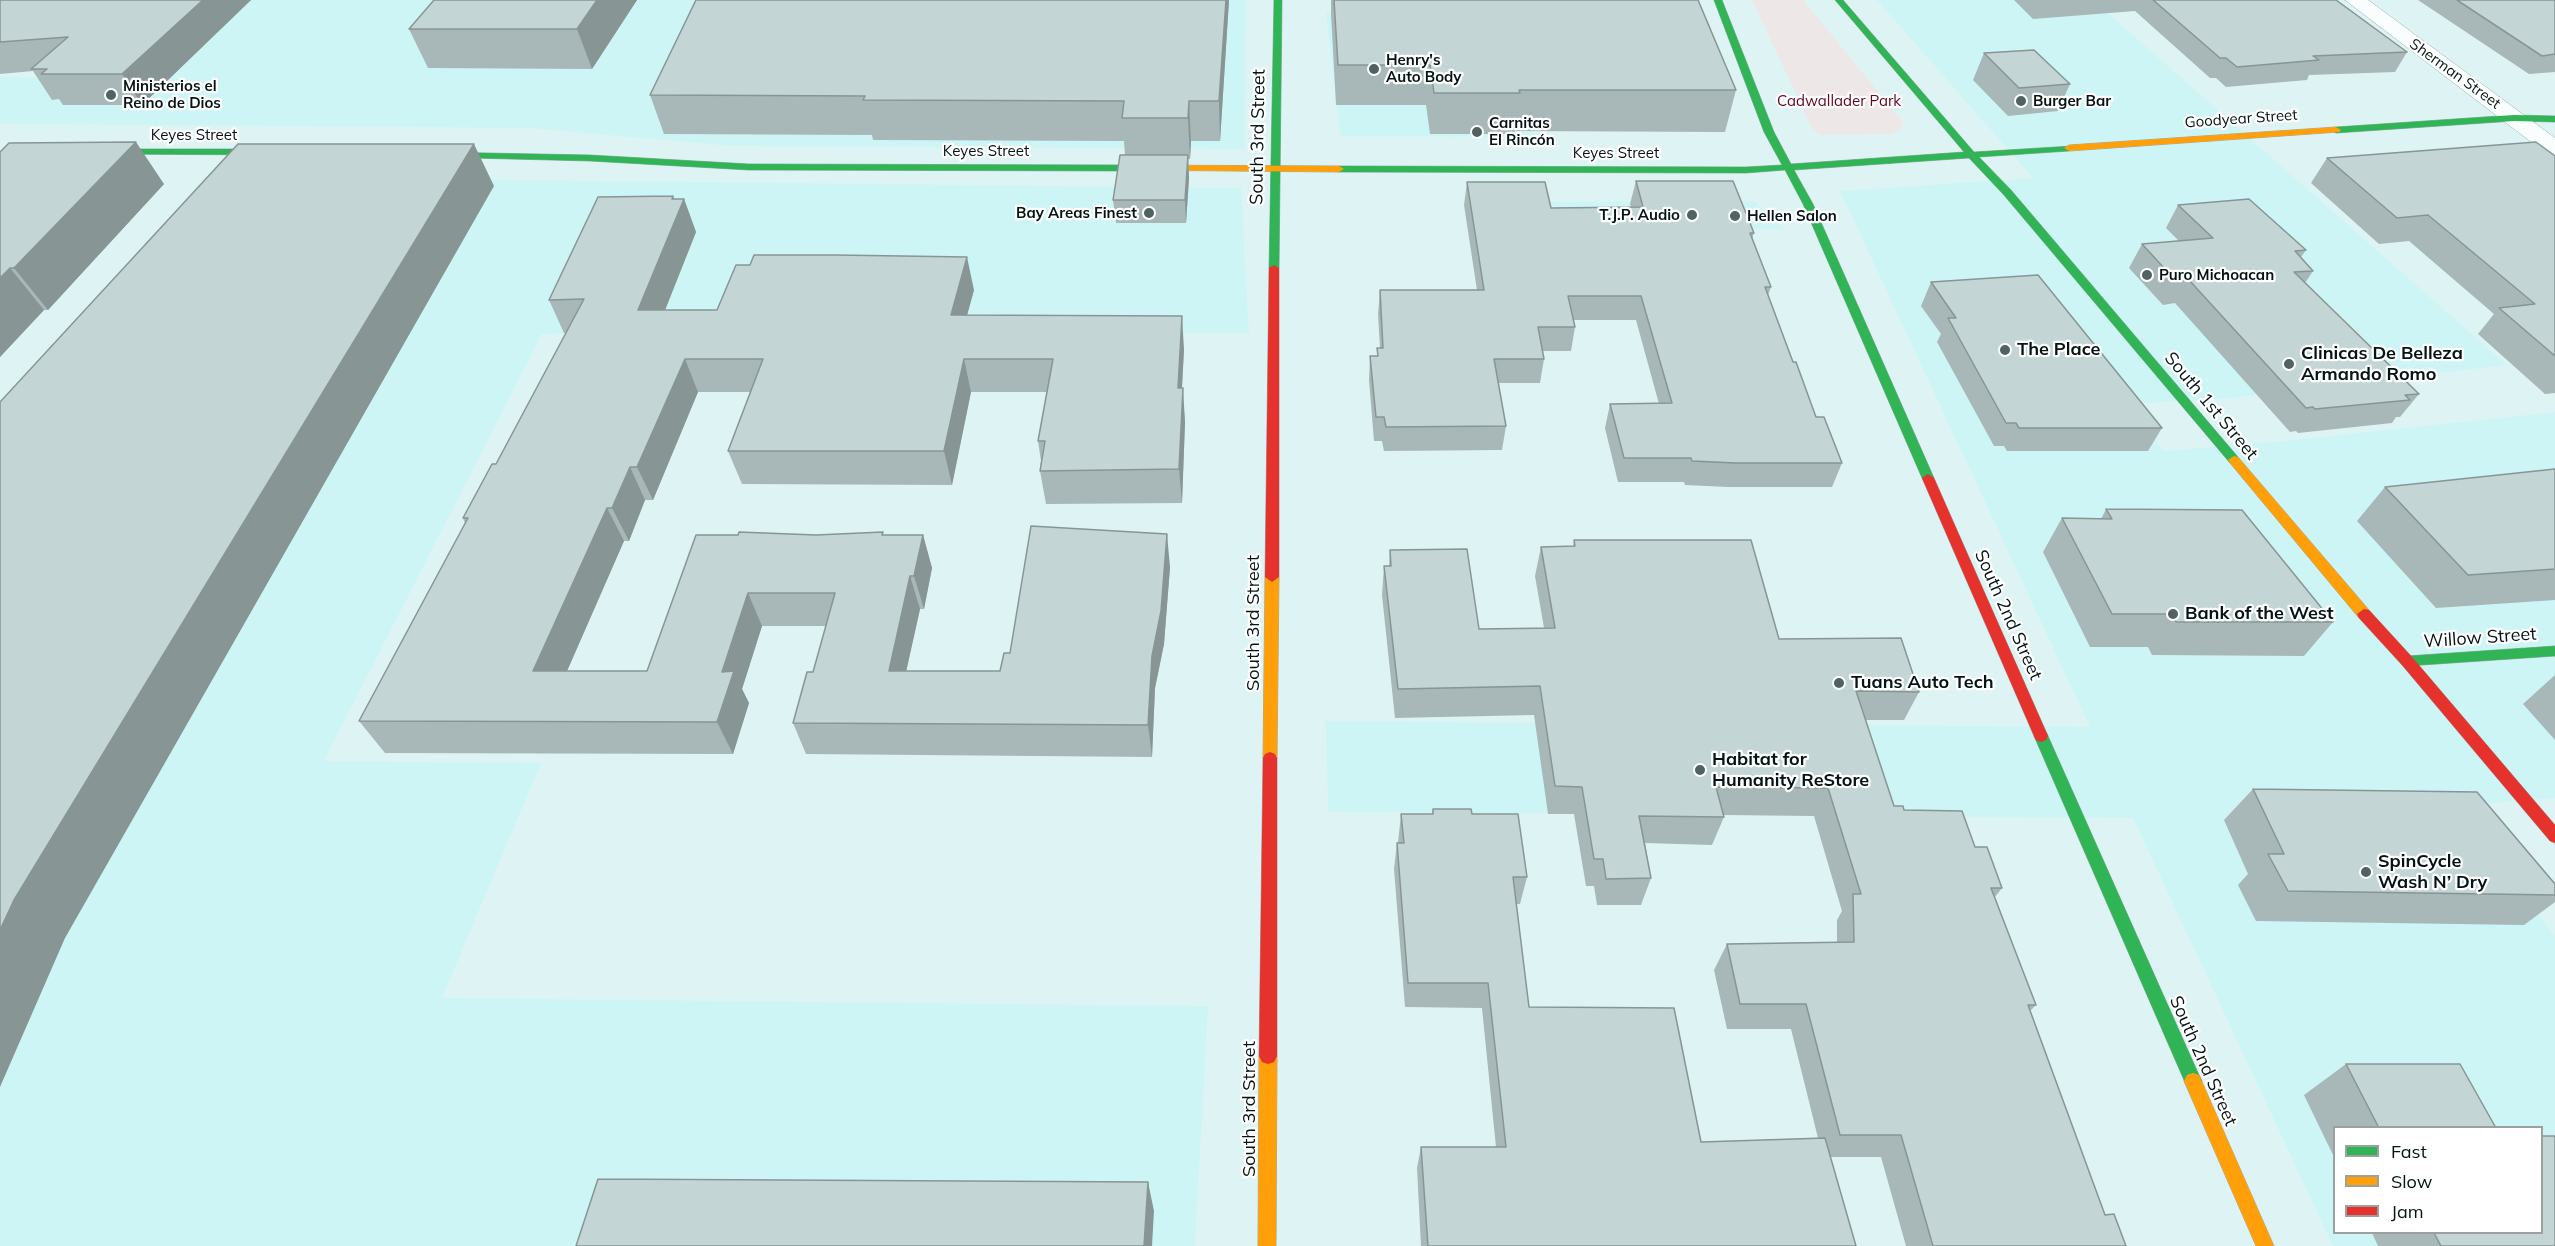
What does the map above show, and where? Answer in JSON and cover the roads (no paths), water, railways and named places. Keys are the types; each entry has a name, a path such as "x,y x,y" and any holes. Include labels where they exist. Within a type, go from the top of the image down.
{"main road":[{"name":"South 3rd Street","path":"1267,1246 1278,0"},
{"name":"South 2nd Street","path":"1718,0 1768,132 1808,204 2265,1246"},
{"name":"South 1st Street","path":"1839,0 1971,154 2007,192 2366,617 2408,660 2555,836"},
{"name":"Goodyear Street","path":"1971,154 2019,153 2253,134 2514,118 2539,105"},
{"path":"2514,118 2555,121"},
{"name":"Keyes Street","path":"87,151 291,153"},
{"name":"Keyes Street","path":"419,155 590,158 749,167 1275,168 1391,171 1746,170 1971,154"},
{"name":"Willow Street","path":"2408,660 2555,651"}],"street":[{"name":"Sherman Street","path":"2355,0 2555,148"},
{"path":"224,173 244,152"}],"place":[{"name":"Henry's Auto Body","path":"1374,69"},
{"name":"Ministerios el Reino de Dios","path":"111,95"},
{"name":"Burger Bar","path":"2021,101"},
{"name":"Carnitas El Rincón","path":"1477,132"},
{"name":"Bay Areas Finest","path":"1149,213"},
{"name":"T.J.P. Audio","path":"1692,215"},
{"name":"Hellen Salon","path":"1735,216"},
{"name":"Puro Michoacan","path":"2147,275"},
{"name":"The Place","path":"2005,350"},
{"name":"Clinicas De Belleza Armando Romo","path":"2289,364"},
{"name":"Bank of the West","path":"2173,614"},
{"name":"Tuans Auto Tech","path":"1839,683"},
{"name":"Habitat for Humanity ReStore","path":"1700,770"},
{"name":"SpinCycle Wash N’ Dry","path":"2366,872"}],"park label":[{"name":"Cadwallader Park","path":"1839,101"}]}
